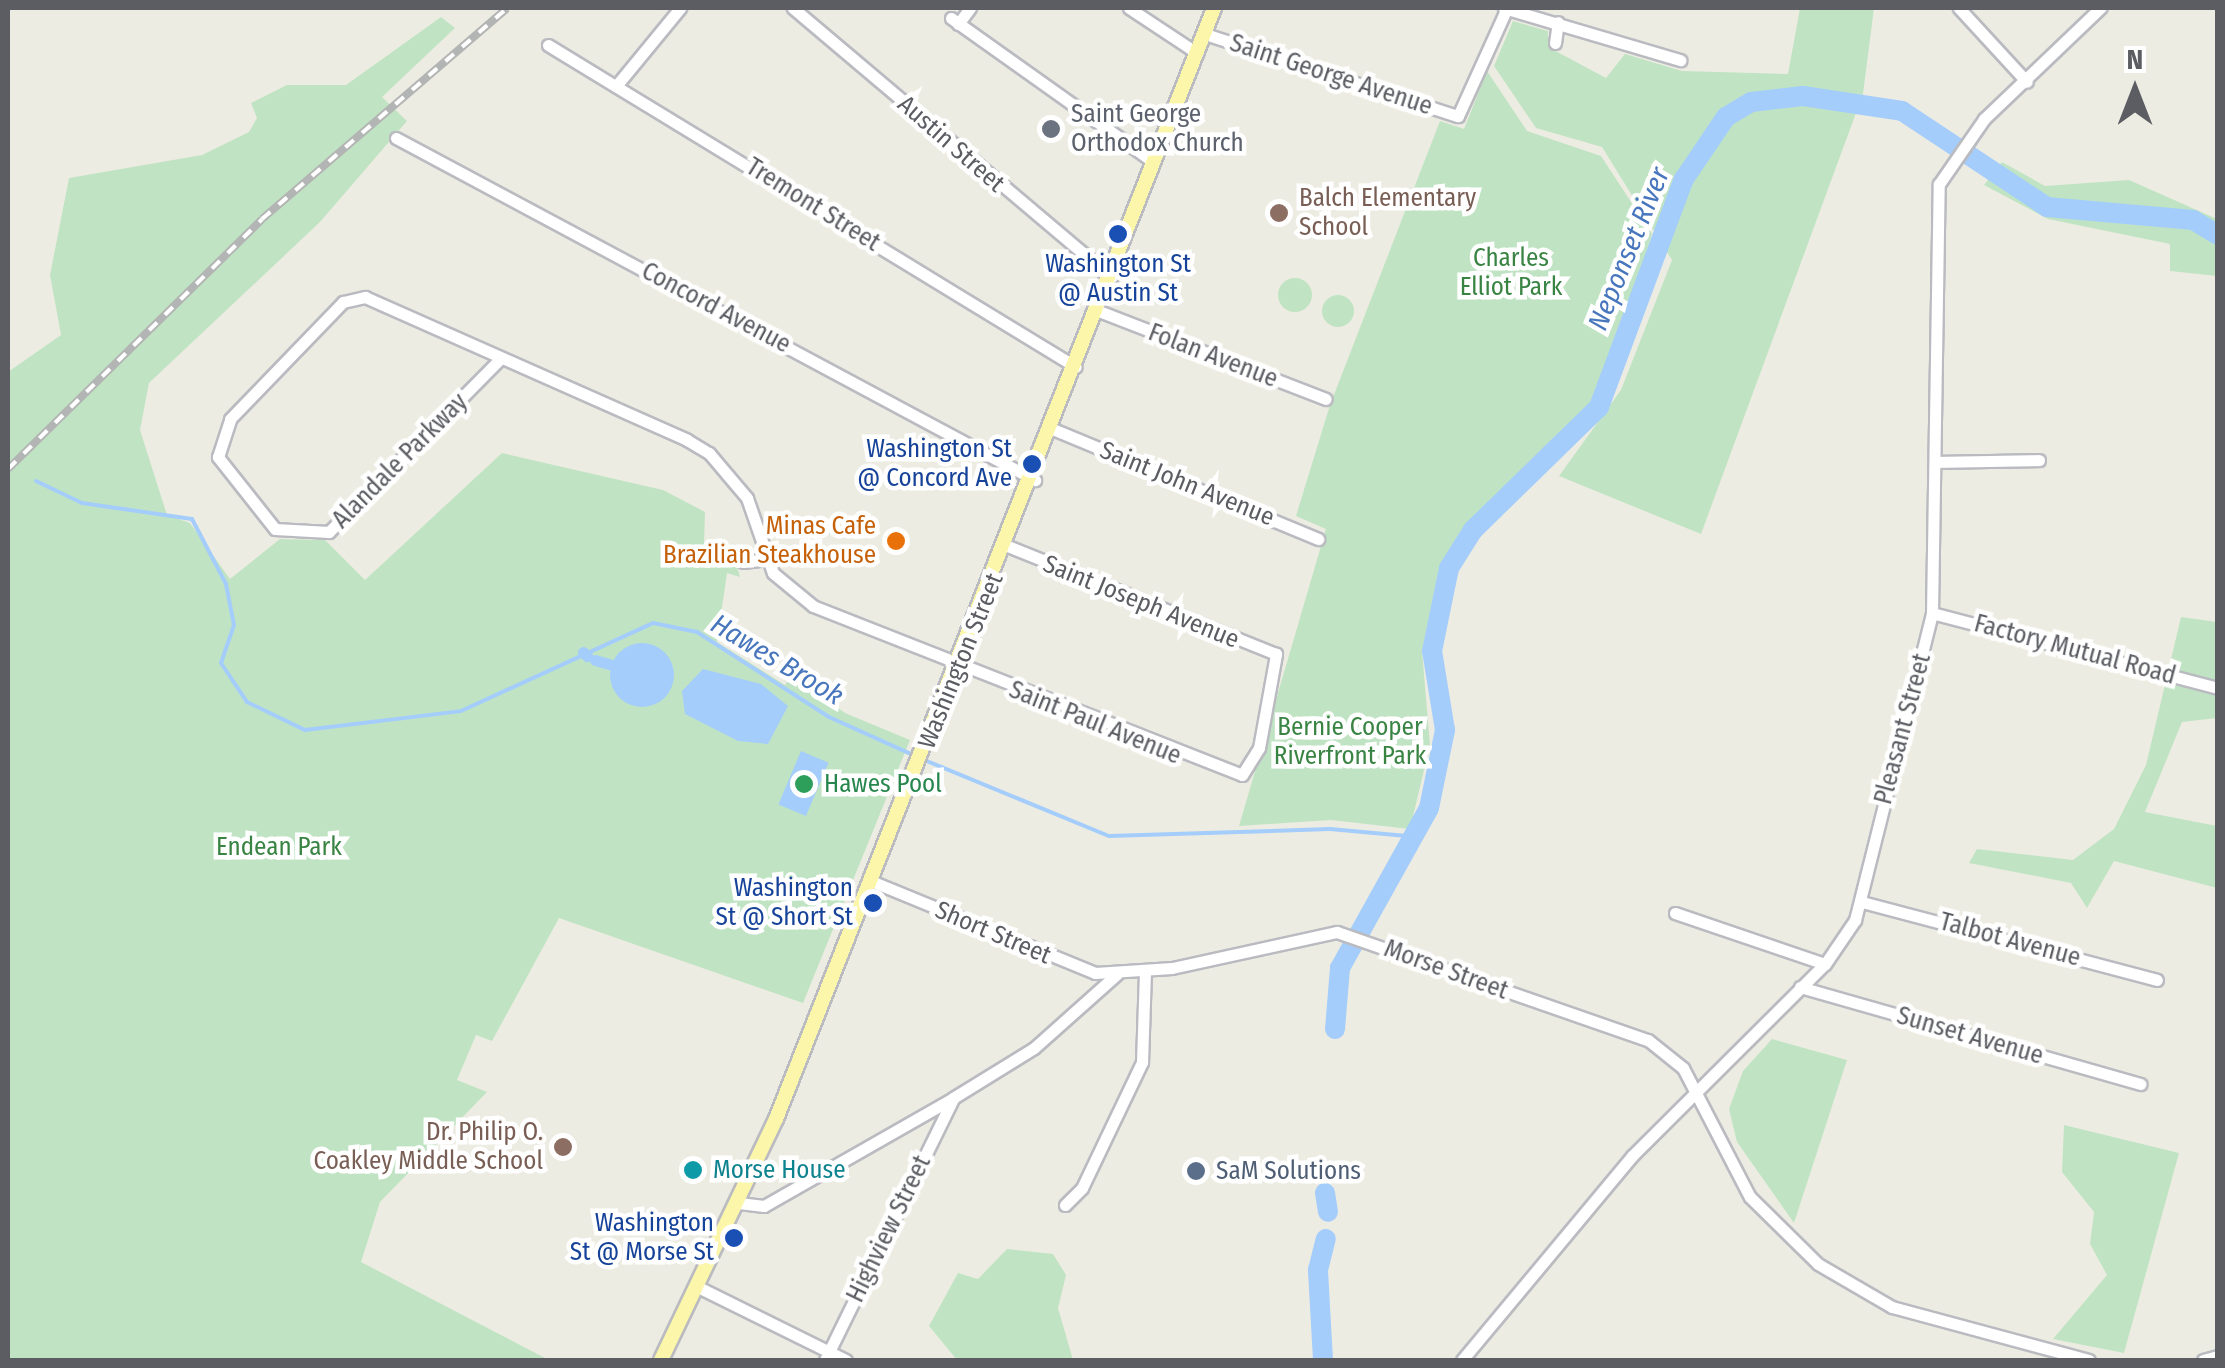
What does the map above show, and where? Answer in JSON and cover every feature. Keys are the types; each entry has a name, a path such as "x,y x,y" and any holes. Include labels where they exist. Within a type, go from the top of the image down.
{"main road":[{"name":"Washington Street","path":"661,1360 739,1203 919,765 1055,430 1214,8"}],"street":[{"path":"616,86 680,8"},
{"name":"Austin Street","path":"794,8 1111,277"},
{"path":"970,8 954,21 1154,162"},
{"path":"1128,8 1197,53"},
{"path":"1506,8 1680,60"},
{"name":"Saint George Avenue","path":"1205,34 1458,116 1506,8"},
{"path":"1959,8 2027,82"},
{"name":"Pleasant Street","path":"1462,1360 1694,1088 1825,964 1862,902 1932,613 1939,462 1936,214 1953,160 1968,139 2100,8"},
{"path":"1555,42 1558,22"},
{"name":"Tremont Street","path":"548,45 1076,367"},
{"name":"Concord Avenue","path":"396,138 1035,480"},
{"name":"Alandale Parkway","path":"501,358 329,532 275,528 218,456 230,419 353,296 501,358 708,453 747,498 766,559 813,606 958,669"},
{"name":"Folan Avenue","path":"1099,311 1326,399"},
{"name":"Saint John Avenue","path":"1055,430 1318,539"},
{"path":"1939,462 2039,460"},
{"name":"Saint Joseph Avenue","path":"1008,546 1276,654 1260,748 1233,775"},
{"path":"743,562 766,559"},
{"name":"Factory Mutual Road","path":"1932,613 2218,688"},
{"name":"Saint Paul Avenue","path":"958,669 1233,775"},
{"name":"Short Street","path":"871,881 1061,963 1118,974"},
{"name":"Talbot Avenue","path":"1862,902 2157,980"},
{"path":"1675,913 1825,964"},
{"name":"Morse Street","path":"1118,974 1145,972 1299,936 1347,934 1648,1040 1694,1088 1736,1178 1818,1264 1892,1307 2089,1360"},
{"path":"1065,1205 1082,1188 1142,1062 1145,972"},
{"path":"739,1203 764,1206 953,1098 1034,1048 1118,974"},
{"name":"Sunset Avenue","path":"1800,987 2140,1084"},
{"name":"Highview Street","path":"827,1356 953,1098"},
{"path":"698,1287 827,1356 846,1360"},
{"path":"2203,1360 2218,1356"}],"green space":[{"path":"1800,8 1874,8 1863,94 1701,534 1559,476 1621,390 1672,260 1602,147 1536,128 1494,66 1513,21 1548,31 1548,47 1606,78 1625,54 1682,71 1788,74"},
{"name":"Endean Park","path":"441,17 455,28 382,97 407,121 320,222 149,383 140,430 167,515 190,523 230,579 280,539 325,540 365,580 502,453 663,490 705,512 704,545 733,553 740,577 727,573 717,642 785,685 791,675 845,713 910,740 803,1003 559,918 492,1041 476,1035 457,1080 487,1092 380,1202 361,1262 549,1360 8,1360 8,372 61,335 50,275 69,178 202,155 249,132 257,118 251,103 287,85 346,85"},
{"path":"1487,71 1527,131 1601,156 1652,234 1626,318 1596,404 1527,479 1464,529 1439,569 1422,651 1430,745 1410,829 1331,820 1239,826 1326,529 1296,516 1330,405 1440,121 1464,129"},
{"path":"2002,162 2045,186 2129,180 2217,219 2217,276 2170,271 2170,244 2048,219 1984,185"},
{"path":"1295,278 1307,283 1312,295 1307,307 1295,312 1283,307 1278,295 1283,283"},
{"path":"1338,295 1349,300 1354,311 1349,322 1338,327 1327,322 1322,311 1327,300"},
{"path":"2181,617 2217,622 2217,718 2182,722 2145,812 2217,826 2217,888 2114,861 2087,908 2071,883 1969,863 1977,849 2073,860 2114,829 2146,765"},
{"path":"1772,1039 1847,1060 1794,1223 1737,1142 1729,1109 1743,1071"},
{"path":"2064,1125 2179,1153 2124,1353 2053,1339 2107,1275 2090,1244 2094,1212 2062,1172"},
{"path":"1007,1249 1053,1254 1066,1275 1058,1308 1073,1360 957,1360 929,1326 958,1273 978,1279"}],"water":[{"path":"642,643 665,652 674,675 665,698 642,707 619,698 610,675 619,652"},
{"path":"703,669 761,684 788,706 768,744 738,741 685,714 682,691"},
{"name":"Hawes Pool","path":"801,751 829,763 806,816 778,804"}],"waterway":[{"name":"Neponset River","path":"1335,1029 1340,968 1429,808 1445,730 1432,651 1449,568 1473,530 1599,407 1684,179 1726,117 1751,102 1803,96 1902,111 2047,207 2193,220 2218,235"},
{"name":"Hawes Brook","path":"36,481 82,503 192,519 226,584 234,625 221,663 247,702 305,730 461,711 653,623 697,632 829,717 913,755"},
{"name":"Hawes Brook","path":"583,652 587,656"},
{"path":"595,660 620,667"},
{"name":"Hawes Brook","path":"922,759 1109,836 1330,829 1418,837"},
{"name":"Neponset River","path":"1325,1193 1328,1212"},
{"name":"Neponset River","path":"1323,1360 1318,1270 1326,1239"}],"railway":[{"path":"8,469 262,219 507,8"}],"place":[{"name":"Saint George Orthodox Church","path":"1051,129"},
{"name":"Balch Elementary School","path":"1279,213"},
{"name":"Washington St @ Austin St","path":"1118,234"},
{"name":"Washington St @ Concord Ave","path":"1032,464"},
{"name":"Minas Cafe Brazilian Steakhouse","path":"896,541"},
{"name":"Hawes Pool","path":"804,784"},
{"name":"Washington St @ Short St","path":"873,903"},
{"name":"Dr. Philip O. Coakley Middle School","path":"563,1147"},
{"name":"Morse House","path":"693,1170"},
{"name":"SaM Solutions","path":"1196,1171"},
{"name":"Washington St @ Morse St","path":"734,1238"}],"park label":[{"name":"Charles Elliot Park","path":"1511,274"},
{"name":"Bernie Cooper Riverfront Park","path":"1350,742"}]}
